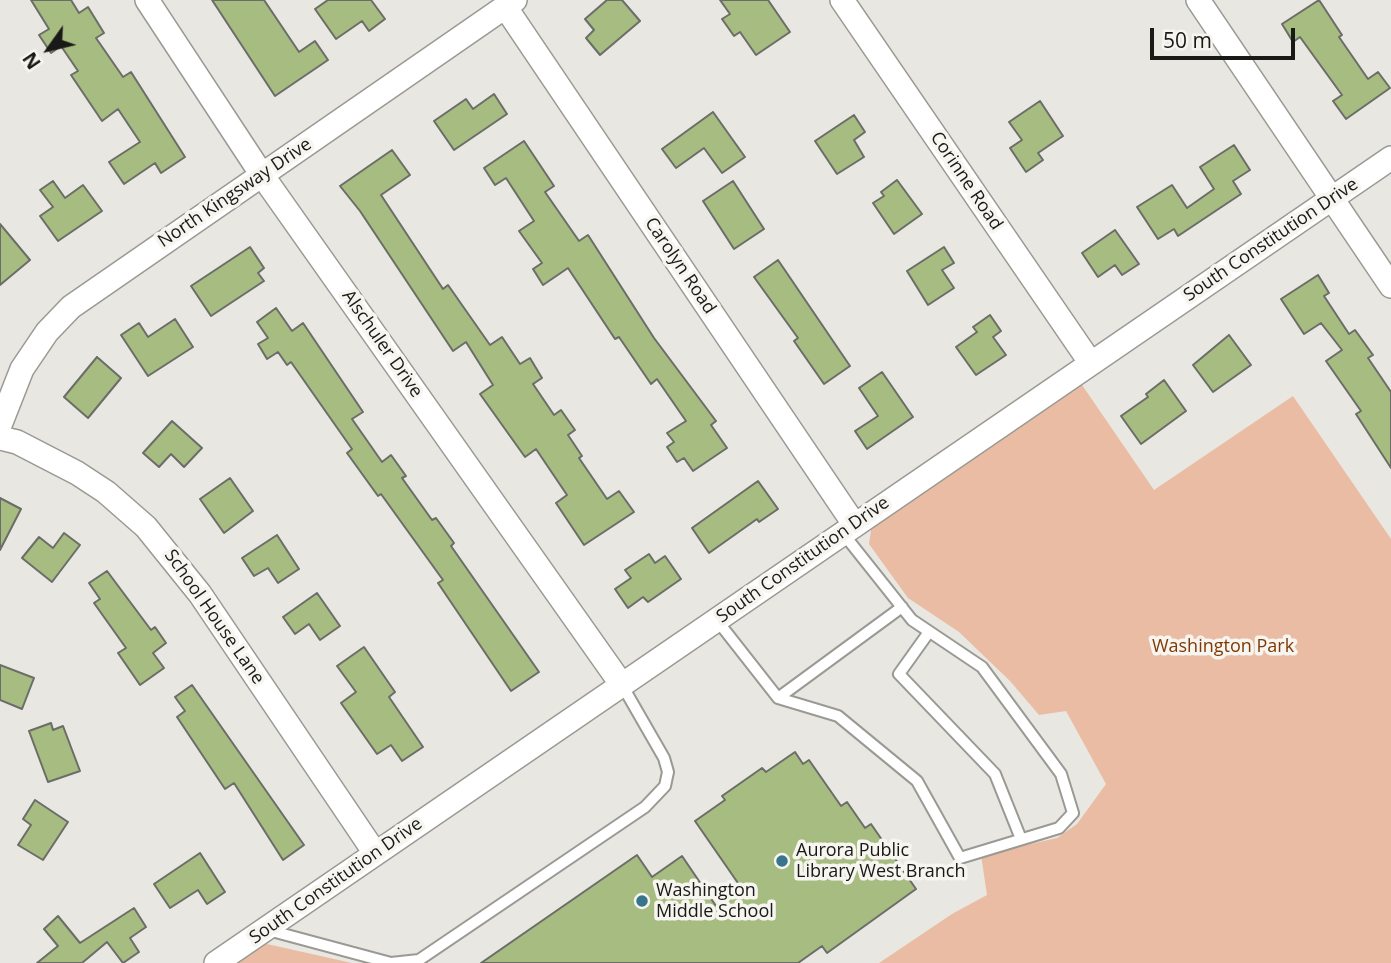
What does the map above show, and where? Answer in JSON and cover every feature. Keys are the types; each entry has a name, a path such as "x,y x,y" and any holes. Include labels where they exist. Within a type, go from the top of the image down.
{"street":[{"name":"Alschuler Drive","path":"147,0 262,175 622,685"},
{"name":"Corinne Road","path":"842,0 1090,362"},
{"path":"1198,0 1391,286"},
{"name":"North Kingsway Drive","path":"0,425 22,369 58,319 86,295 510,4"},
{"name":"Carolyn Road","path":"510,4 848,528"},
{"name":"South Constitution Drive","path":"216,963 1391,158"},
{"name":"School House Lane","path":"0,438 77,473 106,492 146,527 200,594 375,853"}],"lane":[{"path":"716,619 778,698 838,716 916,781 960,858 1059,828 1073,813 1061,774 982,667 912,620 848,528"},
{"path":"778,698 902,607"},
{"path":"929,632 900,674 995,774 1021,839"},
{"path":"265,929 391,963 419,960 659,794 665,786 668,772 664,758 622,685"}],"green space":[{"name":"Washington Park","path":"1080,382 1154,490 1293,396 1391,539 1391,963 879,963 952,914 987,895 981,855 1057,838 1077,824 1106,784 1066,711 1039,715 1010,681 959,632 908,598 869,544 872,524"},
{"path":"267,944 352,963 226,963 247,948"}],"building":[{"path":"31,0 71,0 79,13 88,7 104,33 96,38 123,77 131,72 185,157 161,173 155,163 124,184 109,162 140,142 118,109 102,121 71,75 78,71 61,46 51,53 39,35 49,29"},
{"path":"212,0 264,0 299,52 315,41 328,60 275,96"},
{"path":"328,0 371,0 385,19 369,31 362,21 336,39 315,9"},
{"path":"607,0 622,0 640,21 600,55 586,38 594,30 585,19"},
{"path":"720,0 768,0 790,32 756,55 740,32 734,36 722,19 730,14"},
{"path":"1319,0 1342,35 1339,37 1368,79 1378,72 1390,88 1346,119 1333,101 1342,95 1300,37 1293,42 1282,24"},
{"path":"494,94 507,114 454,150 434,121 466,99 473,109"},
{"path":"1040,101 1063,136 1038,153 1043,160 1026,172 1010,148 1022,140 1009,122"},
{"path":"713,112 745,157 722,173 704,148 676,168 662,149"},
{"path":"854,115 865,132 854,140 864,157 837,174 815,141"},
{"path":"524,141 554,186 545,192 579,241 588,235 654,338 716,421 711,425 727,448 693,471 684,458 677,462 667,447 674,442 667,433 686,421 657,379 651,384 619,337 615,339 568,268 543,285 533,269 542,263 519,231 534,221 506,178 495,185 484,168"},
{"path":"1234,145 1250,170 1233,181 1241,194 1178,236 1174,229 1158,239 1137,207 1172,185 1187,208 1214,189 1200,167"},
{"path":"392,150 410,175 381,195 443,289 448,285 490,345 502,337 520,364 530,358 542,378 533,384 554,415 561,410 575,430 568,435 582,456 579,458 607,499 619,491 634,512 584,545 556,503 567,495 536,449 525,457 480,394 493,385 466,342 453,351 360,211 340,186"},
{"path":"897,180 922,214 894,234 873,203 884,196 881,192"},
{"path":"53,181 65,198 83,185 102,211 58,241 40,216 53,207 40,190"},
{"path":"733,181 764,229 734,249 703,201"},
{"path":"0,224 30,260 0,285"},
{"path":"1115,230 1139,264 1122,275 1115,265 1098,277 1082,253"},
{"path":"250,247 264,268 258,273 264,281 211,316 191,286"},
{"path":"944,247 954,263 942,270 954,288 928,305 907,271"},
{"path":"778,260 850,366 824,384 794,341 798,338 754,277"},
{"path":"1318,275 1329,293 1324,296 1349,334 1355,330 1373,355 1368,358 1391,392 1391,468 1356,414 1361,411 1326,361 1342,350 1321,323 1304,334 1281,299"},
{"path":"276,308 292,331 303,323 363,412 352,419 382,462 391,455 406,476 402,478 432,520 436,518 454,543 451,546 539,672 511,691 438,583 443,580 381,494 378,496 347,453 352,449 291,362 287,365 278,352 267,359 258,344 268,338 257,322"},
{"path":"990,315 1001,331 993,337 1006,355 976,375 956,347 977,332 973,327"},
{"path":"175,319 193,347 148,376 121,335 139,323 148,337"},
{"path":"1229,335 1251,365 1213,392 1193,365"},
{"path":"97,357 121,378 88,418 64,397"},
{"path":"882,372 913,417 867,449 855,431 878,416 859,388"},
{"path":"1164,380 1186,411 1141,444 1121,416 1148,397 1146,394"},
{"path":"172,421 202,448 184,467 171,454 159,467 143,453"},
{"path":"230,478 253,511 224,533 200,499"},
{"path":"758,481 778,509 759,522 757,519 709,553 692,528"},
{"path":"0,498 21,509 0,550"},
{"path":"64,533 80,545 52,582 22,558 39,537 53,548"},
{"path":"277,535 299,569 278,583 268,568 254,576 242,558"},
{"path":"649,554 655,563 665,556 681,579 648,602 643,597 628,608 615,589 631,578 625,570"},
{"path":"107,571 151,630 155,627 166,643 153,653 164,668 140,685 118,653 126,648 94,603 100,599 89,583"},
{"path":"317,593 340,626 320,640 309,624 295,634 283,617"},
{"path":"364,647 395,692 389,697 423,747 402,761 391,745 377,754 341,703 356,692 337,666"},
{"path":"0,665 34,678 22,709 0,700"},
{"path":"192,685 304,845 283,860 234,783 225,789 177,717 185,711 175,697"},
{"path":"51,723 53,730 63,726 80,771 48,782 29,731"},
{"name":"Washington Middle School","path":"795,752 803,764 809,760 841,806 847,802 865,828 871,824 916,889 827,953 822,946 798,963 481,963 637,855 652,877 682,856 716,906 740,886 695,821 725,800 722,796 762,768 766,772"},
{"path":"35,800 68,822 43,860 18,845 31,825 23,819"},
{"path":"200,853 225,892 207,904 198,890 170,908 154,884"},
{"path":"134,908 146,927 130,938 139,952 123,963 107,942 82,963 37,963 58,946 44,929 58,916 80,943"}],"place":[{"name":"Aurora Public Library West Branch","path":"782,861"},
{"name":"Washington Middle School","path":"642,901"}]}
